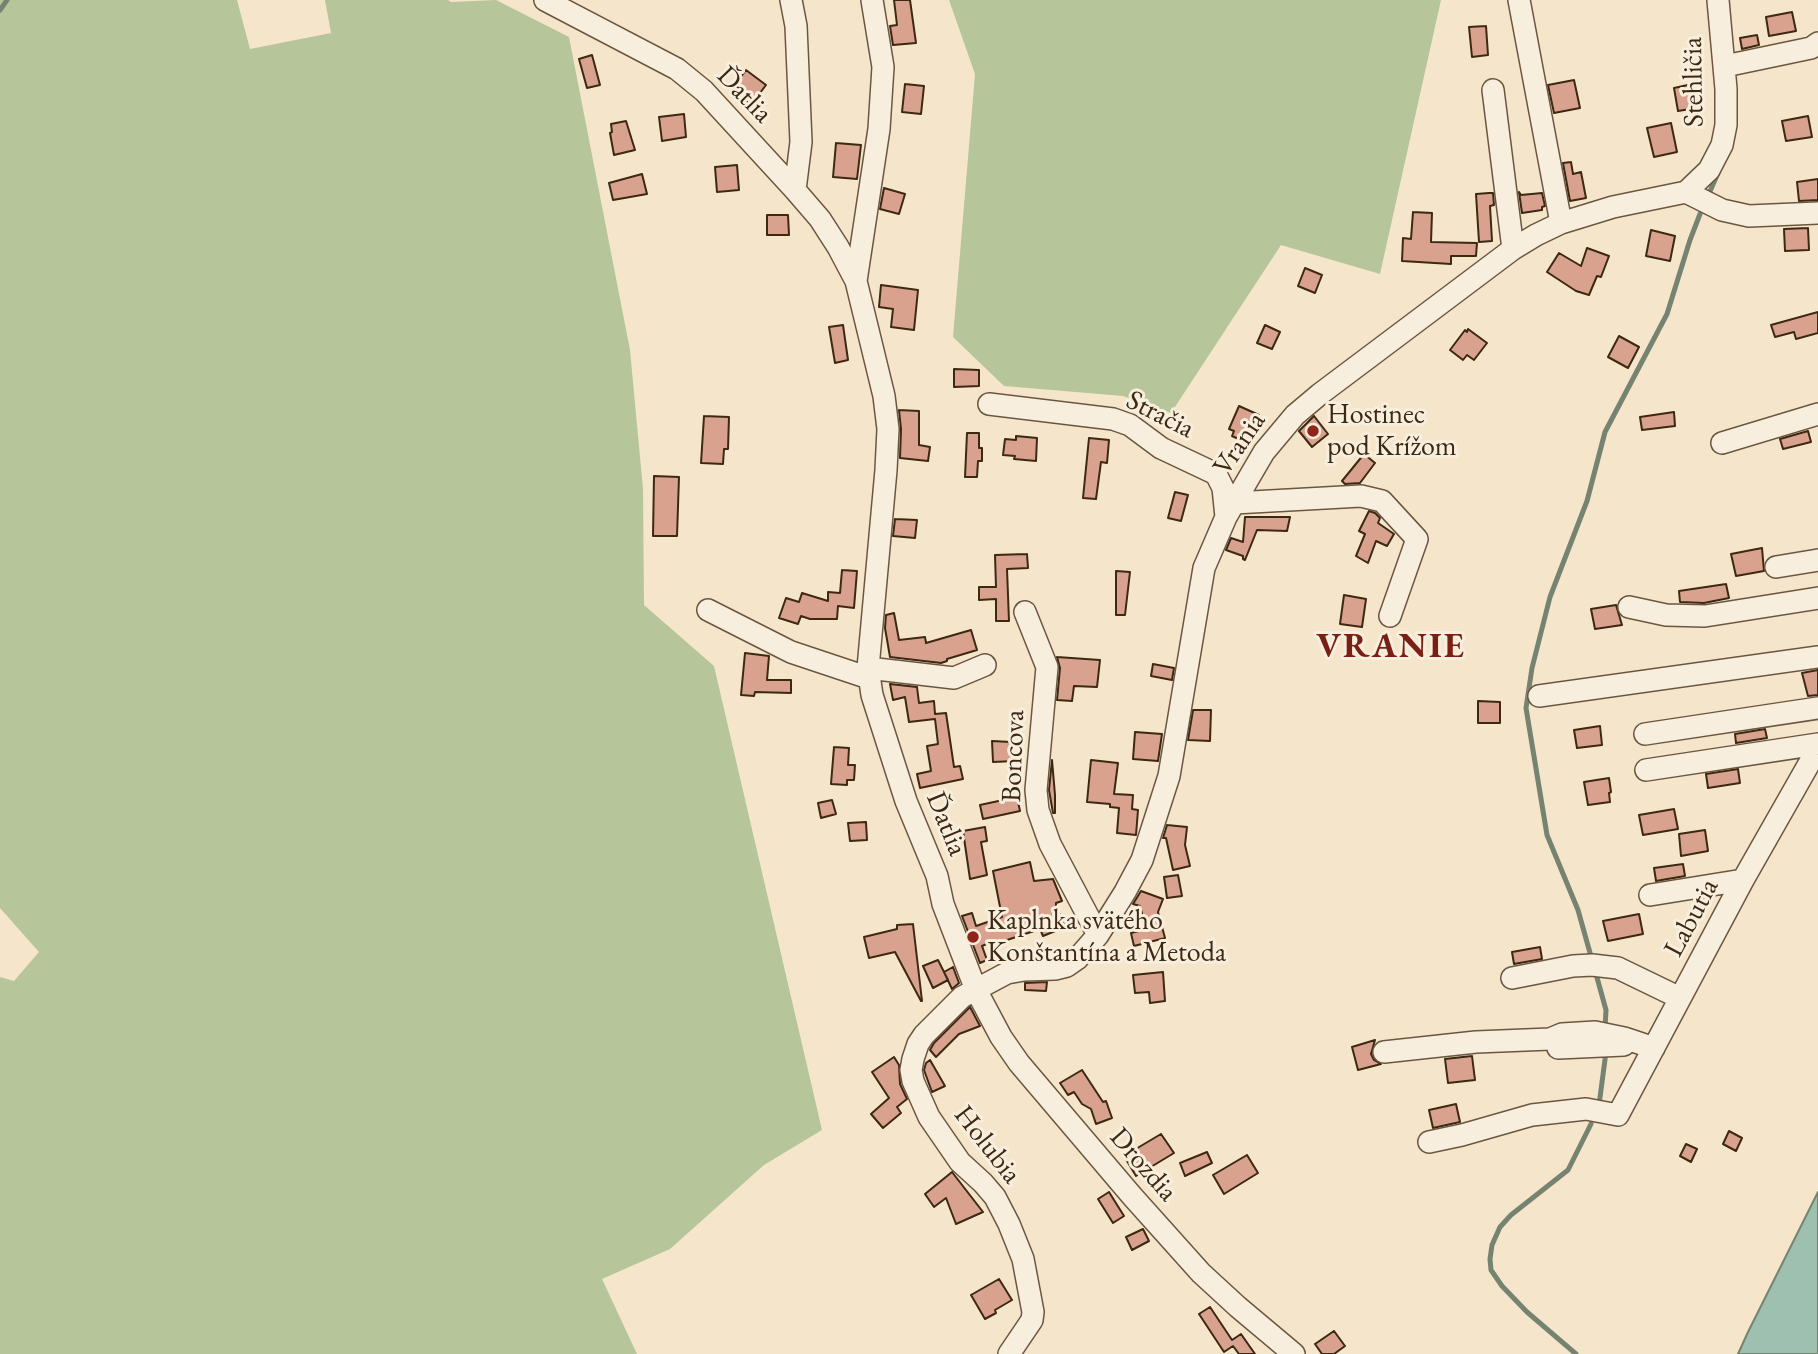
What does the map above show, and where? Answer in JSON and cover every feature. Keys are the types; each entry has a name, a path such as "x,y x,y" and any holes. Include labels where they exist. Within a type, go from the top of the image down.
{"street":[{"name":"Ďatlia","path":"545,0 677,69 704,91 795,190 832,237 856,281 884,397 888,429 868,673 872,695 906,801 937,876 943,904 976,990"},
{"path":"791,0 796,26 801,142 795,190"},
{"name":"Ďatlia","path":"856,281 879,129 883,67 872,0"},
{"path":"1519,0 1561,223"},
{"name":"Stehličia","path":"1686,192 1709,170 1722,145 1726,125 1725,66 1718,0"},
{"path":"1725,66 1811,48 1818,43"},
{"path":"1493,90 1513,249"},
{"path":"1686,192 1722,209 1749,216 1818,213"},
{"name":"Vrania","path":"976,990 1007,973 1067,966 1077,959 1110,918 1142,860 1169,776 1204,568 1230,510 1264,452 1295,415 1513,249 1561,223 1613,207 1686,192"},
{"name":"Stračia","path":"989,404 1113,419 1130,425 1161,448 1216,474 1230,510"},
{"path":"1723,443 1818,414"},
{"path":"1230,510 1361,496 1382,501 1417,538 1390,616"},
{"path":"1776,567 1818,559"},
{"path":"1629,607 1666,615 1705,616 1818,597"},
{"path":"708,610 792,652 868,673 954,678 985,666"},
{"name":"Boncova","path":"1025,612 1047,667 1036,790 1038,810 1050,844 1098,935"},
{"path":"1539,696 1818,657"},
{"path":"1644,734 1818,708"},
{"path":"1646,770 1818,746"},
{"name":"Labutia","path":"1429,1142 1532,1115 1586,1109 1618,1115 1818,746"},
{"path":"1650,895 1743,880"},
{"path":"1512,978 1573,966 1618,968 1680,998"},
{"name":"Holubia","path":"976,990 955,1001 924,1035 918,1044 911,1070 929,1117 960,1162 995,1197 1023,1259 1033,1312 1032,1320 1009,1354"},
{"name":"Drozdia","path":"976,990 1001,1037 1019,1063 1132,1196 1201,1273 1294,1354"},
{"path":"1384,1052 1476,1042 1550,1039 1562,1034 1595,1032 1654,1048"},
{"path":"1483,1054 1606,1046 1654,1048"}],"shaded area":[{"path":"0,0 237,0 250,49 331,33 325,0 496,0 569,37 630,350 643,489 644,605 714,666 822,1130 764,1165 670,1249 602,1279 637,1354 0,1354 0,977 14,981 39,952 0,908"},
{"path":"949,0 1441,0 1380,274 1281,245 1171,413 1123,396 1004,386 953,337 975,74"},
{"path":"1818,1192 1818,1354 1738,1354 1748,1332"}],"building":[{"path":"894,0 910,0 916,43 893,45 890,26 897,25"},
{"path":"1792,12 1796,31 1769,36 1766,17"},
{"path":"1486,26 1488,55 1472,57 1469,27"},
{"path":"1757,35 1759,45 1742,49 1740,38"},
{"path":"592,55 600,85 587,88 579,59"},
{"path":"746,70 766,85 751,105 731,90"},
{"path":"1574,80 1580,108 1554,113 1548,85"},
{"path":"1697,83 1702,107 1678,111 1674,88"},
{"path":"905,84 924,86 921,114 902,112"},
{"path":"684,114 686,137 662,141 659,117"},
{"path":"1808,116 1812,137 1786,141 1782,121"},
{"path":"626,121 635,150 614,155 611,124"},
{"path":"1671,123 1677,152 1654,157 1647,128"},
{"path":"836,143 861,145 857,179 833,177"},
{"path":"1571,162 1573,174 1581,172 1586,198 1570,201 1563,163"},
{"path":"737,165 739,190 717,192 715,167"},
{"path":"642,174 647,194 613,200 609,183"},
{"path":"1818,179 1818,200 1799,201 1797,182"},
{"path":"884,188 905,194 899,214 880,209"},
{"path":"1519,192 1521,195 1542,193 1545,206 1542,210 1522,213"},
{"path":"1493,193 1494,205 1490,206 1492,241 1479,242 1476,194"},
{"path":"1413,212 1432,213 1431,242 1477,243 1476,256 1451,256 1451,264 1402,261 1403,238 1411,239"},
{"path":"767,215 788,215 789,235 767,235"},
{"path":"1808,228 1809,250 1785,251 1784,229"},
{"path":"1651,230 1675,236 1670,261 1646,256"},
{"path":"1587,248 1609,256 1601,277 1597,276 1589,295 1576,291 1547,272 1559,253 1581,266"},
{"path":"1305,268 1322,275 1315,293 1298,286"},
{"path":"881,285 918,290 914,330 891,327 893,309 879,307"},
{"path":"1818,312 1818,333 1796,339 1794,332 1775,337 1771,325"},
{"path":"843,325 848,360 835,363 829,327"},
{"path":"1265,325 1280,332 1272,349 1257,343"},
{"path":"1468,329 1487,343 1474,360 1467,355 1463,360 1450,350"},
{"path":"1619,336 1639,347 1628,368 1608,357"},
{"path":"954,369 979,370 979,386 954,387"},
{"path":"1239,406 1259,415 1247,443 1232,436 1234,431 1229,429"},
{"path":"899,410 919,411 919,445 930,447 928,461 900,458"},
{"path":"1674,412 1675,426 1642,430 1640,417"},
{"path":"704,416 729,417 728,449 724,449 723,464 701,463"},
{"name":"Hostinec pod Krížom","path":"1314,416 1328,434 1312,447 1299,431"},
{"path":"1808,431 1811,442 1783,449 1780,439"},
{"path":"967,433 979,433 982,461 978,461 977,477 965,477"},
{"path":"1016,436 1037,438 1036,461 1003,455 1005,439 1016,440"},
{"path":"1089,438 1109,440 1107,463 1101,462 1096,499 1083,498"},
{"path":"1364,454 1375,463 1360,483 1345,484 1342,481"},
{"path":"654,476 679,477 677,536 653,536"},
{"path":"1175,492 1188,495 1181,521 1168,518"},
{"path":"1369,511 1380,518 1378,523 1394,534 1387,546 1376,541 1368,563 1356,556 1365,534 1359,531"},
{"path":"1245,517 1290,517 1287,531 1257,530 1245,560 1243,556 1226,550 1231,538 1243,542"},
{"path":"895,519 917,520 915,538 893,536"},
{"path":"1762,548 1764,571 1736,576 1731,554"},
{"path":"1027,554 1028,568 1007,569 1009,621 996,621 996,599 979,600 979,587 996,587 995,555"},
{"path":"842,570 857,571 854,608 838,606 837,619 810,619 801,616 798,624 779,618 786,598 799,602 802,593 828,601 828,592 840,593"},
{"path":"1116,571 1130,572 1125,615 1116,615"},
{"path":"1726,584 1729,598 1704,603 1680,602 1679,591"},
{"path":"1344,595 1366,599 1362,627 1340,624"},
{"path":"1616,605 1622,625 1595,629 1591,609"},
{"path":"894,613 899,640 925,637 926,643 971,630 977,650 941,663 890,657 885,628 886,615"},
{"path":"745,653 769,656 767,680 791,680 791,693 755,692 754,696 741,695"},
{"path":"1057,657 1100,660 1097,687 1074,686 1072,701 1057,700 1060,668"},
{"path":"1153,664 1174,668 1172,680 1151,676"},
{"path":"1818,670 1818,695 1808,696 1802,673"},
{"path":"890,684 917,687 919,703 934,701 935,714 946,713 954,767 960,766 963,779 920,788 917,774 931,771 927,746 938,744 935,719 909,722 905,697 893,700"},
{"path":"1478,701 1500,702 1500,723 1478,723"},
{"path":"1193,710 1211,710 1210,741 1188,740"},
{"path":"1600,726 1602,745 1577,748 1574,730"},
{"path":"1765,729 1767,738 1736,743 1735,734"},
{"path":"1135,732 1162,734 1158,761 1133,759"},
{"path":"992,741 1011,742 1015,761 993,762"},
{"path":"834,747 849,748 848,765 855,765 854,780 847,780 847,785 831,784"},
{"path":"1052,760 1055,795 1055,813 1049,790"},
{"path":"1091,760 1118,763 1114,794 1133,795 1132,809 1138,810 1136,835 1117,833 1119,808 1110,807 1110,804 1087,802"},
{"path":"1738,769 1740,783 1708,788 1706,774"},
{"path":"1609,778 1610,802 1588,805 1584,782"},
{"path":"1017,797 1020,811 983,819 980,805"},
{"path":"832,800 836,814 821,818 818,803"},
{"path":"1674,809 1678,829 1643,835 1639,815"},
{"path":"866,822 867,840 850,841 848,823"},
{"path":"1167,825 1187,827 1185,845 1190,866 1173,870 1166,838 1163,838"},
{"path":"985,827 987,841 981,842 987,875 970,879 963,831"},
{"path":"1705,830 1708,851 1681,856 1679,834"},
{"path":"1030,862 1034,881 1053,879 1062,901 1056,903 1056,906 1065,927 1043,936 1040,929 992,945 991,942 982,946 987,960 980,963 962,916 972,913 976,926 1002,917 993,871"},
{"path":"1683,864 1685,876 1656,881 1654,868"},
{"path":"1178,875 1182,896 1167,898 1164,877"},
{"path":"1141,891 1163,899 1158,912 1165,938 1134,946 1131,933 1146,929 1140,906 1133,904"},
{"path":"1639,914 1643,934 1608,941 1603,921"},
{"path":"913,924 922,1001 895,952 869,958 864,937 897,929 897,925"},
{"path":"1540,947 1542,959 1514,964 1512,952"},
{"path":"938,960 948,980 933,988 923,966"},
{"path":"953,967 959,983 952,989 944,972"},
{"path":"1163,972 1165,1001 1150,1003 1149,992 1135,993 1133,975"},
{"path":"1047,982 1046,991 1025,990 1025,983"},
{"path":"970,1007 980,1026 959,1034 936,1057 930,1050 934,1043"},
{"path":"1375,1040 1371,1054 1374,1060 1381,1064 1358,1070 1352,1047"},
{"path":"1472,1056 1475,1080 1448,1083 1445,1059"},
{"path":"894,1057 899,1065 900,1084 907,1099 897,1107 901,1113 883,1128 871,1114 889,1098 872,1072"},
{"path":"930,1060 945,1086 932,1092 924,1070"},
{"path":"1082,1070 1103,1102 1106,1101 1112,1118 1096,1124 1091,1109 1082,1104 1074,1092 1068,1095 1060,1083"},
{"path":"1456,1104 1460,1122 1433,1128 1429,1110"},
{"path":"1729,1131 1742,1138 1736,1151 1723,1144"},
{"path":"1161,1134 1174,1153 1136,1176 1124,1156"},
{"path":"1686,1144 1697,1149 1691,1162 1680,1156"},
{"path":"1207,1152 1212,1163 1185,1176 1180,1163"},
{"path":"1247,1155 1258,1173 1224,1194 1213,1175"},
{"path":"952,1172 983,1212 956,1224 946,1198 934,1207 925,1194"},
{"path":"1109,1192 1124,1216 1113,1223 1098,1199"},
{"path":"1143,1229 1149,1241 1132,1250 1126,1237"},
{"path":"999,1279 1012,1300 985,1319 971,1295"},
{"path":"1210,1307 1232,1340 1241,1334 1255,1354 1239,1354 1233,1346 1224,1352 1199,1314"},
{"path":"1334,1331 1345,1346 1334,1354 1322,1354 1315,1344"}],"waterway":[{"path":"0,10 7,0"},
{"path":"1708,196 1718,173"},
{"path":"1592,960 1578,910 1547,835 1526,708 1532,668 1550,597 1587,501 1605,432 1667,314 1700,214"},
{"path":"1596,974 1606,1010 1605,1029"},
{"path":"1599,1105 1606,1052"},
{"path":"1576,1354 1527,1312 1502,1286 1491,1270 1490,1259 1492,1245 1500,1227 1511,1215 1568,1170 1591,1124"}],"place":[{"name":"Hostinec pod Krížom","path":"1313,431"},
{"name":"Kaplnka svätého Konštantína a Metoda","path":"973,937"}],"district":[{"name":"VRANIE","path":"1391,647"}]}
